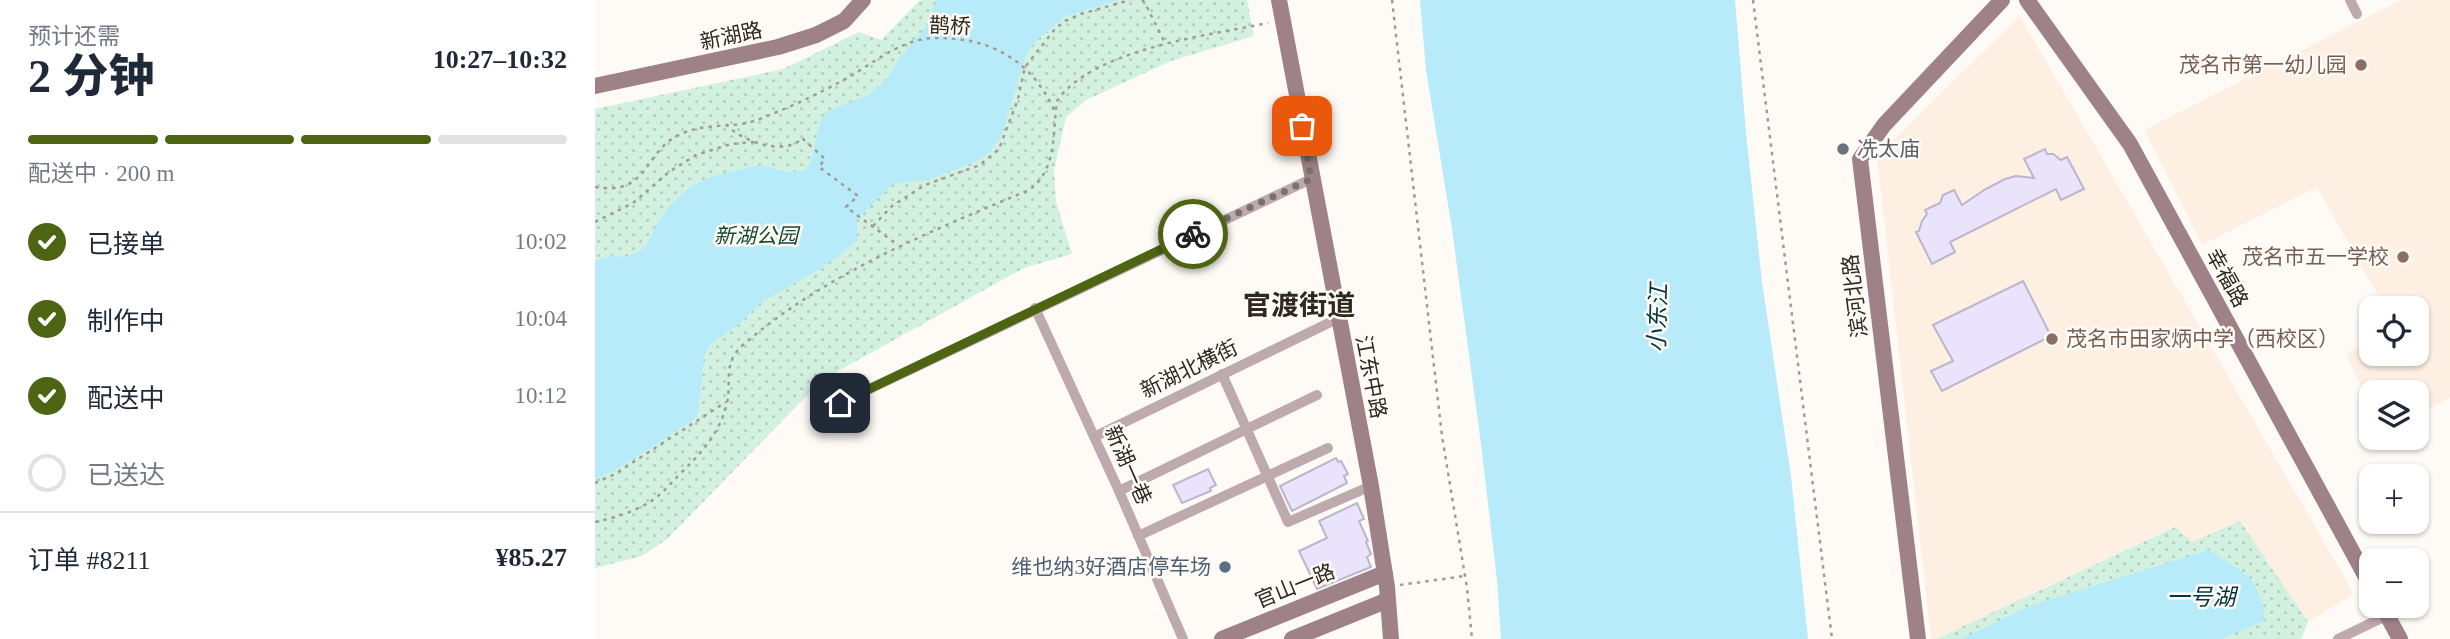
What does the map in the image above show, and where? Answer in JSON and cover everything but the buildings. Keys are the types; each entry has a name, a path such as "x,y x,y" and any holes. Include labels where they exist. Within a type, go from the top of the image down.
{"street":[{"name":"新湖路","path":"595,86 778,47 816,35 844,21 863,0"},
{"name":"江东中路","path":"1279,0 1371,486 1391,639"},
{"name":"滨河北路","path":"1918,639 1860,159 1884,125 2001,0"},
{"name":"幸福路","path":"2027,0 2130,144 2359,564"},
{"path":"2350,0 2357,14"},
{"path":"840,403 1311,179"},
{"name":"新湖一巷","path":"1035,308 1183,639"},
{"name":"新湖北横街","path":"1094,437 1339,318"},
{"path":"1222,374 1288,522 1371,486"},
{"path":"1119,491 1317,395"},
{"path":"1138,536 1328,448"},
{"path":"1295,609 1298,636 1386,587"},
{"name":"官山一路","path":"1222,639 1295,609 1386,587"},
{"path":"2338,639 2372,618"},
{"path":"2389,618 2400,639"}],"path":[{"path":"873,226 892,205 925,185 980,165 999,149 1018,99 1024,66 1065,20 1130,0"},
{"path":"1142,0 1166,43"},
{"path":"1392,0 1442,436 1465,576 1472,639"},
{"path":"1753,0 1832,639"},
{"path":"595,522 612,519 658,496 712,440 727,402 730,360 742,346 788,310 898,245 1028,190 1036,184 1044,175 1051,155 1057,102 1092,72 1133,52 1166,43 1283,20"},
{"name":"鹊桥","path":"595,187 616,188 638,178 672,139 689,130 744,124 780,111 907,44 922,39 944,38 978,42 996,49 1024,66"},
{"path":"1024,66 1041,84 1055,112"},
{"path":"726,124 757,142 783,148 797,144 802,138 825,159 819,167 858,196 846,207 898,245"},
{"path":"595,222 633,203 669,172 696,155 731,144 757,142"},
{"path":"595,483 615,474 727,402"},
{"path":"1386,587 1465,576"}],"shaded area":[{"name":"茂名市第一幼儿园","path":"2401,0 2450,0 2450,398 2429,409 2429,380 2359,382 2346,354 2359,346 2359,366 2429,366 2429,296 2378,296 2317,187 2202,245 2144,130"},
{"name":"茂名市田家炳中学（西校区）","path":"2020,16 2354,594 2308,622 2240,522 2192,542 2174,527 1931,639 1877,156"}],"green space":[{"name":"新湖公园","path":"920,0 1247,0 1254,36 1171,61 1086,100 1066,117 1054,170 1056,201 1072,254 1024,268 822,380 667,539 642,556 595,568 595,109 783,69 859,32 881,40"},
{"name":"一号湖","path":"2240,521 2308,622 2301,639 1936,639 2175,527 2192,542"}],"water":[{"path":"937,0 1119,0 1066,16 1038,39 1027,52 1001,137 990,152 975,162 930,179 893,184 857,219 857,241 822,268 763,301 710,345 704,357 698,413 692,421 614,471 595,479 595,261 613,255 625,258 645,248 670,205 690,187 716,175 761,165 786,172 804,171 811,162 820,121 827,111 867,96 886,80 926,26"},
{"name":"小东江","path":"1420,0 1735,0 1762,282 1791,476 1808,639 1501,639 1481,444 1452,229 1426,70"},
{"name":"一号湖","path":"2209,550 2241,570 2254,584 2259,593 2265,620 2221,639 1961,639 2032,605"}],"way so far":[{"path":"1193,234 1311,179 1302,126"}],"place":[{"name":"茂名市第一幼儿园","path":"2361,65"},
{"name":"冼太庙","path":"1843,149"},
{"name":"茂名市五一学校","path":"2403,257"},
{"name":"茂名市田家炳中学（西校区）","path":"2052,339"},
{"name":"维也纳3好酒店停车场","path":"1225,567"}],"district":[{"name":"官渡街道","path":"1299,305"}],"route":[{"path":"840,403 1193,234"}]}
